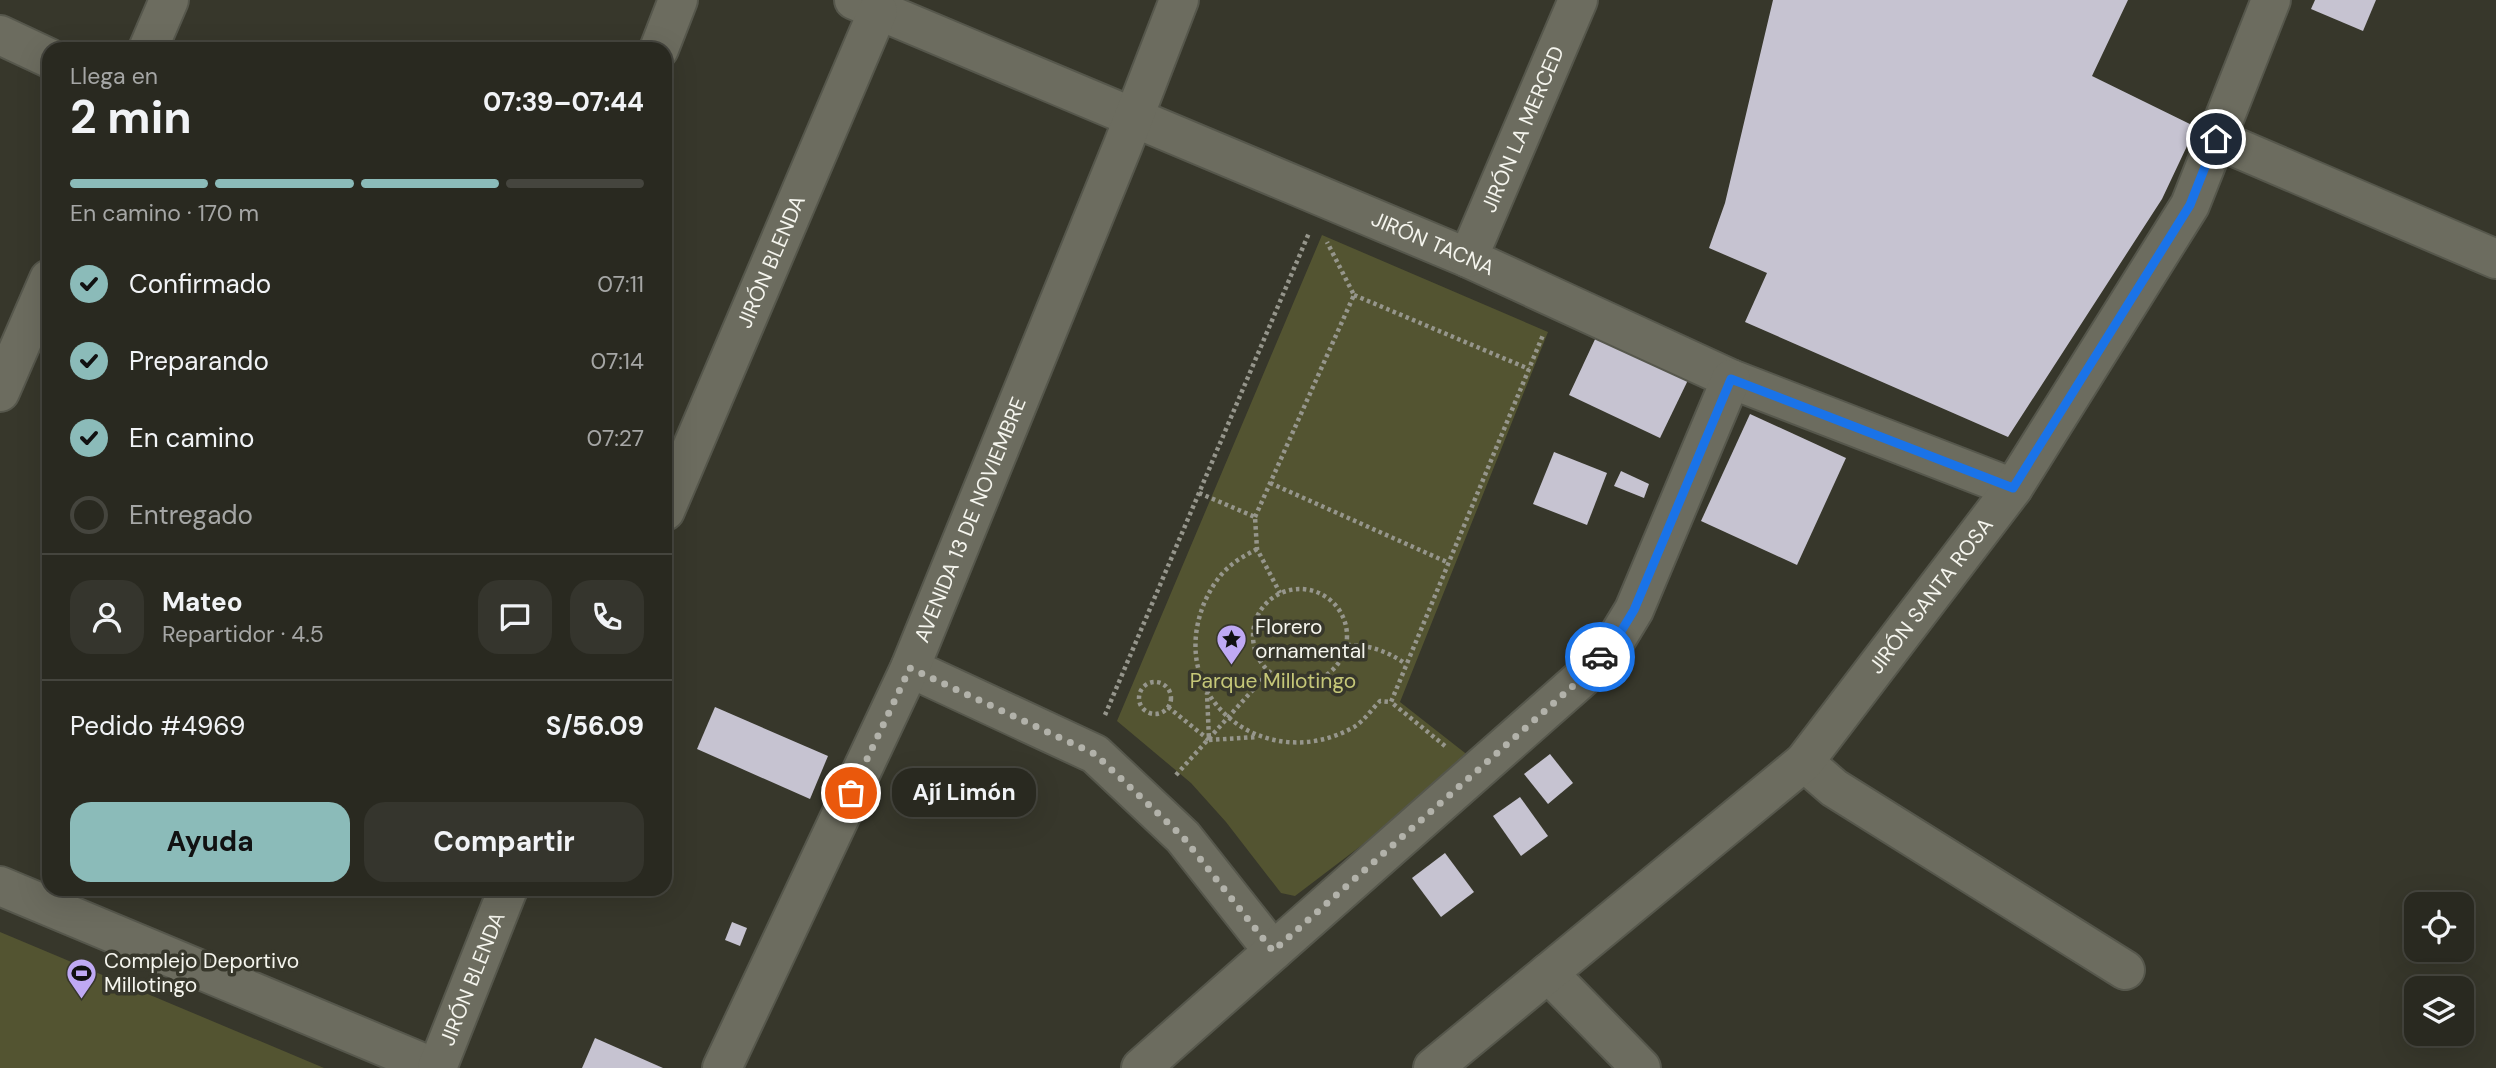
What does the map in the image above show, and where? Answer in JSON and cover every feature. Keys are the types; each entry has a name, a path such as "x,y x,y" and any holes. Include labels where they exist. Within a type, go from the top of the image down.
{"street":[{"path":"151,42 169,0"},
{"path":"662,42 678,0"},
{"name":"AVENIDA 13 DE NOVIEMBRE","path":"722,1068 910,668 1123,145 1179,0"},
{"name":"JIRÓN LA MERCED","path":"1468,258 1578,0"},
{"name":"JIRÓN SANTA ROSA","path":"1433,1068 1804,762 2013,488 2190,205 2271,0"},
{"name":"JIRÓN TACNA","path":"866,6 1468,258 1731,379 2013,488"},
{"name":"JIRÓN BLENDA","path":"672,493 866,6"},
{"path":"0,35 42,55"},
{"path":"2216,139 2496,259"},
{"path":"0,392 42,295"},
{"path":"1141,1068 1582,678 1617,638 1634,610 1731,379"},
{"path":"910,668 1089,750 1183,837 1273,951"},
{"path":"1804,762 1834,788 2125,970"},
{"path":"0,886 436,1068"},
{"name":"JIRÓN BLENDA","path":"436,1068 505,896"},
{"path":"1548,973 1641,1068"}],"path":[{"path":"1089,750 1310,232"},
{"path":"1326,241 1354,295 1529,369"},
{"path":"1280,594 1257,549 1255,517 1354,295"},
{"path":"1391,702 1544,332"},
{"path":"1270,483 1449,563"},
{"path":"1199,493 1255,517"},
{"path":"1209,740 1207,692 1196,659 1196,624 1209,592 1229,566 1257,549"},
{"path":"1301,589 1315,591 1329,598 1339,609 1346,623 1347,645 1337,666 1326,677 1295,684 1279,679 1269,672 1257,657 1253,641 1254,625 1272,598 1301,589"},
{"path":"1347,645 1380,649 1406,664"},
{"path":"1176,776 1269,672"},
{"path":"1150,683 1165,686 1170,694 1168,707 1157,713 1147,711 1139,699 1142,689 1150,683"},
{"path":"1207,692 1228,719 1257,737"},
{"path":"1168,707 1209,740 1257,737 1291,744 1325,740 1356,726 1381,701 1391,702 1452,751"},
{"path":"1166,768 1182,781"}],"green space":[{"name":"Parque Millotingo","path":"1322,235 1548,332 1400,702 1474,760 1295,896 1281,893 1226,822 1191,783 1117,721"},
{"name":"Complejo Deportivo Millotingo","path":"0,932 324,1068 0,1068"}],"building":[{"path":"1773,0 2128,0 2092,76 2196,127 2162,199 2008,437 1745,322 1767,273 1709,248 1725,203"},
{"path":"2315,0 2376,0 2363,31 2311,9"},
{"path":"1597,335 1689,378 1660,438 1569,395"},
{"path":"1750,414 1846,458 1797,565 1701,521"},
{"path":"1554,452 1607,473 1587,525 1533,504"},
{"path":"1621,471 1649,484 1644,498 1614,486"},
{"path":"715,707 828,756 810,799 697,749"},
{"path":"1550,754 1573,783 1548,804 1524,774"},
{"path":"1520,797 1548,836 1521,856 1493,816"},
{"path":"1445,853 1474,892 1441,917 1412,878"},
{"path":"732,922 747,928 740,946 725,940"},
{"path":"595,1038 663,1068 582,1068"}],"way so far":[{"path":"851,793 910,668 1095,754 1183,837 1273,951 1582,678 1600,657"}],"place":[{"name":"Florero ornamental","path":"1232,666"},
{"name":"Ají Limón","path":"851,793"},
{"name":"Complejo Deportivo Millotingo","path":"81,1000"}],"route":[{"path":"1600,657 1617,638 1634,610 1731,379 2013,488 2190,205 2216,139"}]}
